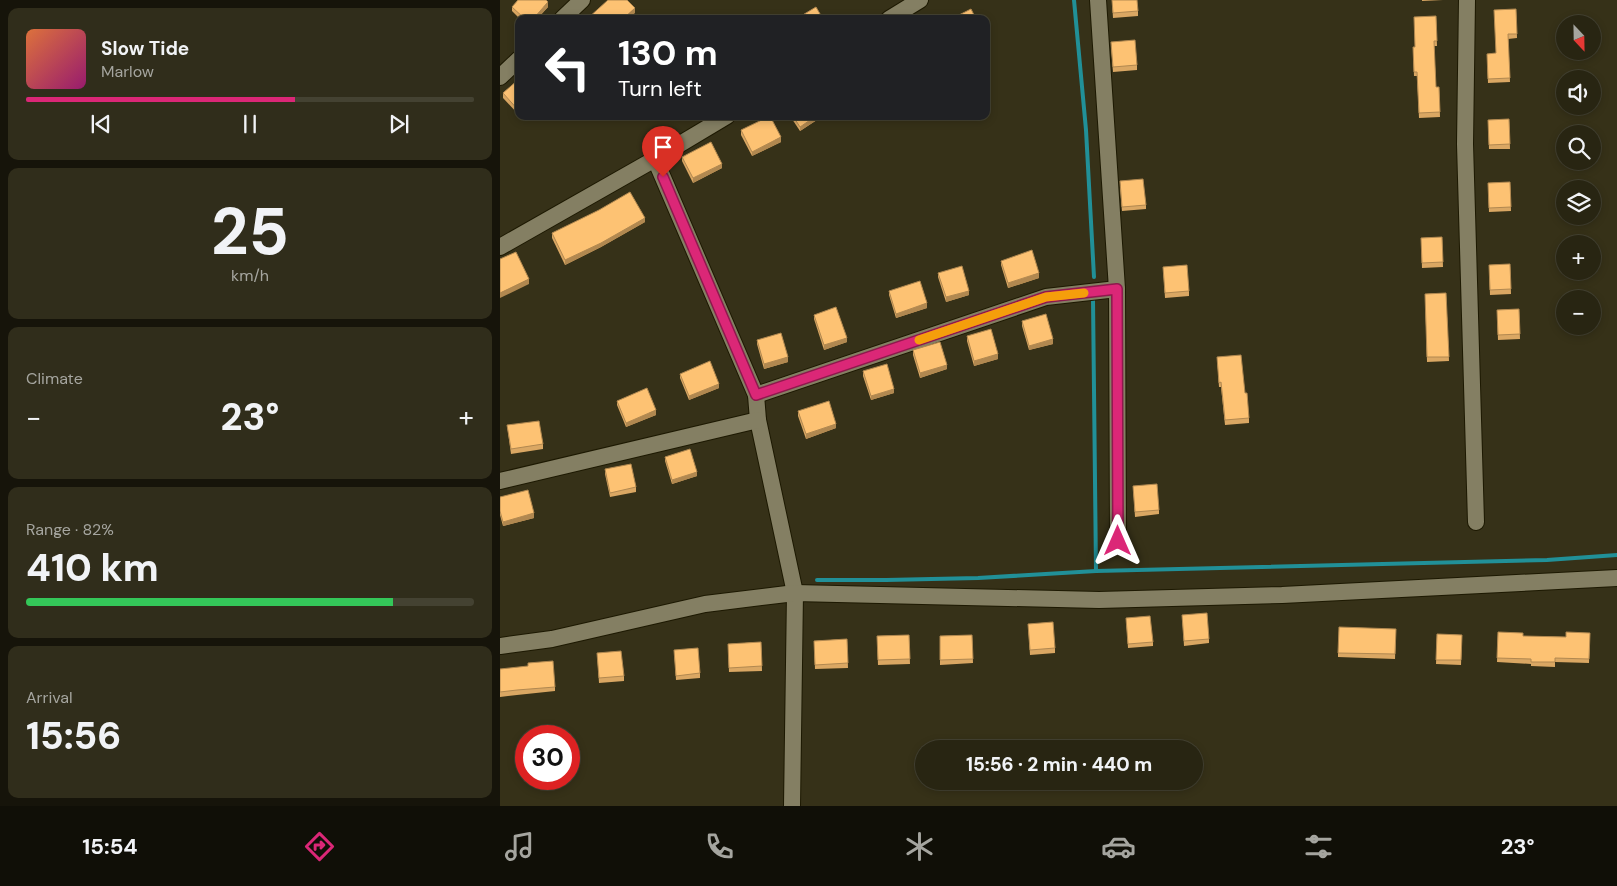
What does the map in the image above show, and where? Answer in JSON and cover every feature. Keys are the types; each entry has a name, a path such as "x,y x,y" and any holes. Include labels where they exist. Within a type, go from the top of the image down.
{"street":[{"path":"566,15 582,0"},
{"path":"896,15 920,0"},
{"path":"1098,0 1117,289 1118,541"},
{"path":"1466,0 1465,144 1476,522"},
{"path":"500,77 515,63"},
{"path":"500,247 720,120"},
{"path":"655,159 756,395 758,420 795,593 792,806"},
{"path":"756,395 1046,297 1117,289"},
{"path":"500,481 758,420"},
{"path":"500,646 552,639 705,604 795,593 1099,600 1282,595 1617,578"}],"building":[{"path":"518,0 546,0 548,2 537,15 521,15 512,7"},
{"path":"608,0 627,0 635,8 627,15 591,15"},
{"path":"1112,0 1137,0 1138,11 1113,13"},
{"path":"816,7 821,15 803,15"},
{"path":"971,9 974,15 959,15"},
{"path":"1516,9 1517,34 1508,34 1510,78 1488,79 1487,54 1496,53 1494,10"},
{"path":"1436,16 1437,41 1434,41 1436,87 1439,87 1440,112 1419,113 1417,72 1414,72 1414,17"},
{"path":"1135,40 1137,65 1113,67 1111,42"},
{"path":"515,82 515,106 503,93"},
{"path":"1509,119 1510,144 1489,145 1488,120"},
{"path":"762,120 772,120 781,137 752,152 741,130"},
{"path":"796,120 810,120 800,127"},
{"path":"711,142 722,164 693,178 682,157"},
{"path":"1143,179 1146,205 1122,207 1120,181"},
{"path":"1510,182 1511,207 1489,208 1488,183"},
{"path":"630,192 645,218 601,243 565,260 552,233 599,210"},
{"path":"1442,237 1443,262 1422,263 1421,238"},
{"path":"1032,250 1039,273 1008,283 1001,261"},
{"path":"516,252 529,279 500,293 500,259"},
{"path":"1510,264 1511,289 1490,290 1489,265"},
{"path":"1187,265 1189,291 1165,293 1163,267"},
{"path":"962,266 969,291 946,297 938,273"},
{"path":"920,281 927,303 896,314 889,291"},
{"path":"1446,293 1449,357 1427,357 1425,294"},
{"path":"836,307 847,338 824,345 814,315"},
{"path":"1519,309 1520,334 1498,335 1497,310"},
{"path":"1046,314 1053,339 1029,346 1022,321"},
{"path":"991,329 998,354 974,361 967,336"},
{"path":"781,333 788,357 764,364 757,340"},
{"path":"940,342 947,365 920,373 913,350"},
{"path":"1241,355 1249,418 1225,420 1217,357"},
{"path":"710,361 719,384 689,396 680,374"},
{"path":"887,364 894,389 871,396 863,371"},
{"path":"647,388 656,410 626,423 617,401"},
{"path":"829,401 836,424 806,434 798,411"},
{"path":"539,421 543,444 511,449 507,425"},
{"path":"690,449 697,472 672,480 665,457"},
{"path":"631,464 636,487 610,493 605,469"},
{"path":"1157,484 1159,510 1135,512 1133,486"},
{"path":"528,490 534,513 503,522 500,511 500,497"},
{"path":"1207,613 1209,639 1184,641 1182,615"},
{"path":"1150,616 1153,642 1128,644 1126,618"},
{"path":"1053,622 1055,648 1030,650 1028,624"},
{"path":"1339,627 1396,629 1395,654 1338,653"},
{"path":"1498,632 1523,633 1523,636 1566,637 1566,632 1590,633 1589,659 1555,658 1555,662 1531,662 1531,659 1497,658"},
{"path":"1437,634 1462,635 1461,660 1436,660"},
{"path":"909,635 910,659 878,660 877,636"},
{"path":"972,635 973,659 940,660 940,636"},
{"path":"847,639 848,663 815,665 814,641"},
{"path":"761,642 762,666 729,668 728,644"},
{"path":"698,648 700,673 676,676 674,650"},
{"path":"621,651 624,676 599,678 597,653"},
{"path":"553,661 555,687 500,692 500,669 528,666 528,663"}],"waterway":[{"path":"1074,0 1086,130 1094,277"},
{"path":"1093,299 1096,571"},
{"path":"817,580 978,578 1096,571 1547,560 1617,555"}],"slow traffic":[{"path":"919,340 1046,297 1084,293"}],"route":[{"path":"663,177 756,395 1046,297 1117,289 1118,541"}]}
